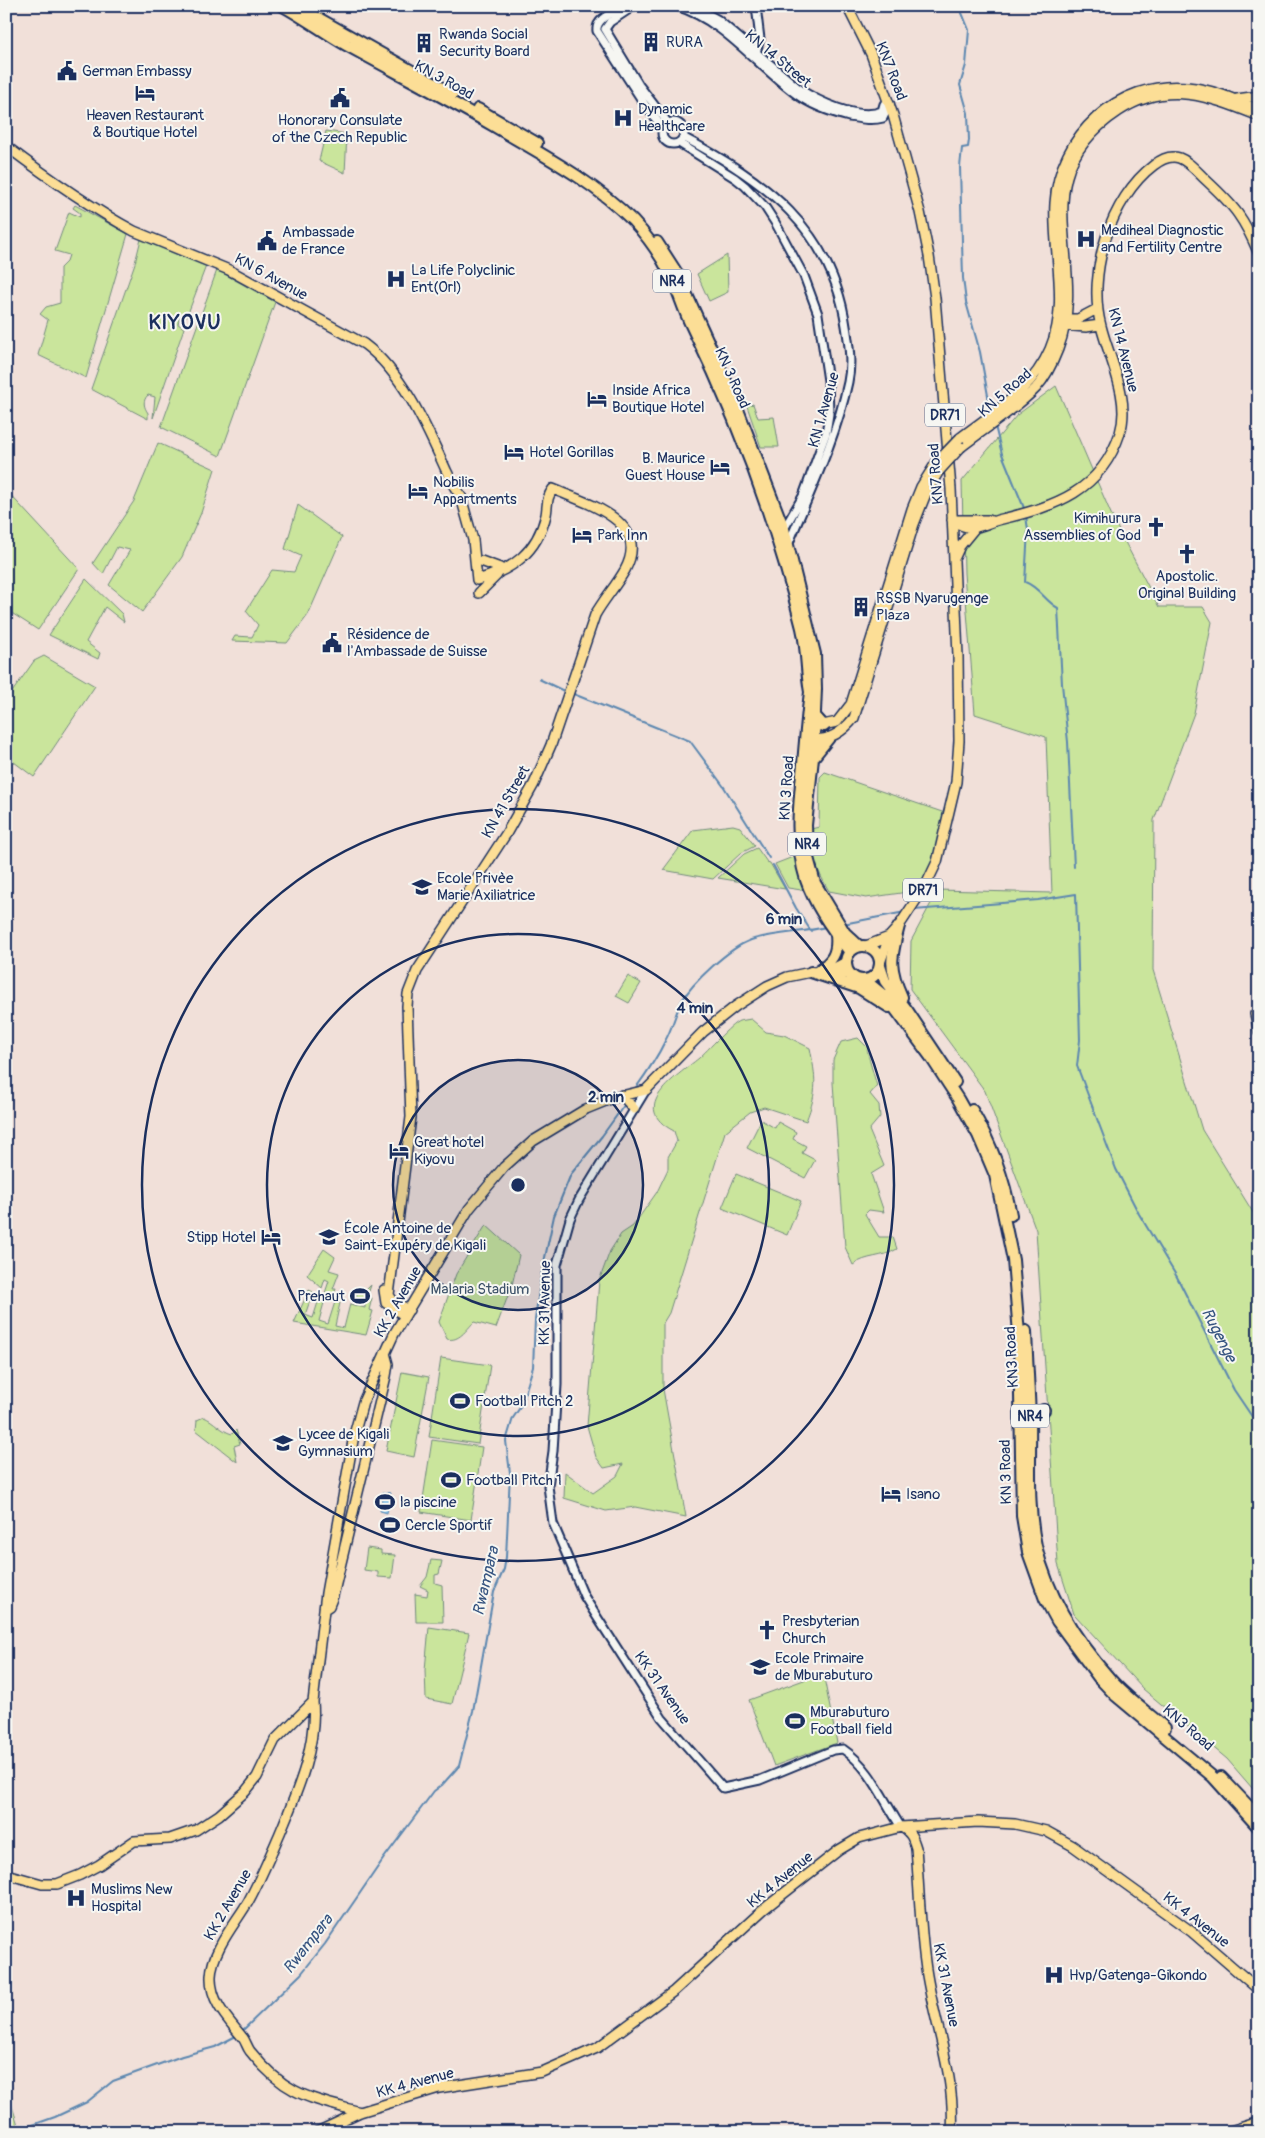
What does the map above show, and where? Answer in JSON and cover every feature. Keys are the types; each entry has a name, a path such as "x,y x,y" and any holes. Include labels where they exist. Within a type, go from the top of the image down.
{"highway":[{"name":"KN 3 Road","path":"284,6 345,44 446,98 559,163 606,198 643,233 669,273 689,322 711,366 773,522 803,631 807,676 815,724"},
{"name":"KN 3 Road","path":"297,6 563,158 616,197 643,223 677,273 732,394 784,529 815,654 815,724 810,739 798,814 800,852 806,881 836,935 850,952"},
{"path":"813,758 829,738"},
{"name":"KN 3 Road","path":"810,739 813,758 806,825 807,854 815,883 828,905 845,933 862,946"},
{"path":"899,926 892,951 891,967 903,1012"},
{"path":"814,971 833,959 837,946 836,935"},
{"path":"851,975 846,968 846,962 850,952 862,946"},
{"name":"NR4","path":"862,946 876,952 880,965"},
{"path":"864,980 873,976 880,965"},
{"name":"KN3 Road","path":"880,965 885,981 903,1012 965,1098 982,1127 996,1157 1008,1194 1024,1304 1030,1416 1029,1484 1036,1545 1053,1595 1074,1633 1113,1682 1224,1779 1259,1817"},
{"path":"814,971 859,988 903,1012"},
{"name":"NR4","path":"851,975 864,980"},
{"name":"KN 3 Road","path":"864,980 903,1012 958,1099 984,1146 999,1192 1013,1260 1019,1334 1022,1516 1028,1552 1045,1599 1057,1621 1099,1678 1213,1777 1259,1828"},
{"path":"1030,1416 1035,1412 1044,1410"}],"main road":[{"name":"KN7 Road","path":"847,6 871,54 904,148 929,256 935,298 951,489 960,713 956,786 937,862 926,885 899,926 889,937 880,965"},
{"name":"KN 5 Road","path":"1062,322 1055,233 1056,192 1062,168 1069,152 1080,135 1092,120 1105,110 1126,97 1142,91 1188,87 1237,99"},
{"name":"KN 5 Road","path":"815,724 837,722 851,704 912,509 921,487 961,442 1036,388 1057,352 1067,285 1062,202 1068,168 1087,136 1097,126 1124,108 1162,93 1186,93 1255,110"},
{"path":"1237,99 1259,96"},
{"path":"1237,99 1255,110"},
{"name":"KN 6 Avenue","path":"6,146 64,190 120,224 230,270 364,344 375,353 400,381 447,471 450,482 469,506 478,539 481,560 480,577"},
{"name":"KN 14 Avenue","path":"973,525 1038,509 1063,500 1089,482 1105,464 1120,434 1123,419 1120,393 1100,325 1097,309 1098,280 1100,262 1107,236 1118,207 1131,187 1143,174 1167,157 1177,157 1184,160 1234,206 1246,225 1259,254"},
{"path":"1062,322 1078,319 1097,309"},
{"path":"1062,322 1086,327 1100,325"},
{"name":"KN 5 Road","path":"810,739 829,738 845,729 858,709 914,524 938,467"},
{"name":"KN 41 Street","path":"407,1313 389,1297 411,1117 406,1006 412,982 417,970 506,834 534,784 551,745 595,615 603,599 624,571 628,561 630,546 623,526 608,513 553,489 547,496 546,514 535,542 527,553 500,570 480,577"},
{"path":"951,489 960,515 973,525"},
{"name":"KN 6 Avenue","path":"461,497 472,531 480,577"},
{"path":"952,520 961,526 973,525"},
{"path":"954,559 973,525"},
{"path":"479,593 500,570 481,560"},
{"name":"KN7 Road","path":"862,946 889,937"},
{"path":"829,971 846,962"},
{"path":"646,1090 703,1032 736,1006 778,980 814,971 829,971 851,975"},
{"path":"1255,1014 1259,1032"},
{"name":"KK 2 Avenue","path":"360,2112 313,2099 289,2088 268,2072 226,2019 215,1998 211,1976 216,1953 262,1875 300,1784 314,1716 313,1702 324,1609 354,1435 363,1402 385,1353 469,1209 504,1166 533,1141 598,1102 646,1090"},
{"path":"622,1095 634,1109"},
{"path":"324,1609 329,1606 332,1596 386,1376 388,1364 385,1353"},
{"path":"6,1874 42,1884 57,1884 99,1865 134,1840 177,1838 196,1830 236,1802 257,1777 275,1740 313,1702"},
{"path":"303,1712 312,1730"},
{"name":"KK 4 Avenue","path":"318,2132 360,2112 438,2088 542,2072 597,2048 674,1991 764,1909 839,1850 859,1838 901,1827 987,1823 1015,1824 1046,1831 1073,1846 1192,1932 1259,1990"},
{"name":"KK 31 Avenue","path":"901,1827 908,1831 916,1848 925,1963 942,2034 952,2096 952,2132"},
{"path":"1227,2132 1259,2122"}],"street":[{"path":"623,6 596,24 597,31 651,114 665,126"},
{"path":"634,6 610,22 605,29 665,126"},
{"name":"KN 14 Street","path":"676,6 696,14 714,25 798,88 829,105 854,112 872,114 882,111 888,100"},
{"name":"KN 14 Street","path":"693,6 717,19 755,55"},
{"path":"755,55 760,39 756,6"},
{"path":"674,122 681,126 681,140 672,145 665,142 661,135 665,126 674,122"},
{"name":"KN 1 Avenue","path":"681,140 746,186 765,207 804,276 818,314 828,380 829,414 826,433 803,496 784,529"},
{"name":"KN 1 Avenue","path":"681,140 741,170 792,212 821,250 841,300 850,355 848,383 833,435 788,545"},
{"name":"KK 31 Avenue","path":"646,1090 579,1200 570,1219 557,1265 557,1385 553,1451 548,1486 554,1523 584,1596 662,1718 723,1788 760,1780 833,1750 843,1749 859,1762 871,1777 901,1827"}],"green space":[{"path":"326,131 347,134 345,173 319,161"},
{"path":"75,205 128,234 86,378 38,355 48,320 40,314 46,307 60,303 60,268 67,261 69,255 55,251 69,212 80,217 80,213 73,208"},
{"path":"141,239 206,266 187,316 180,315 178,324 184,328 153,418 155,397 148,395 145,400 144,404 148,413 148,419 91,389 135,263"},
{"path":"727,255 728,292 709,301 697,274"},
{"path":"217,270 275,302 220,456 161,427"},
{"path":"1056,386 1115,523 1159,607 1203,607 1212,622 1194,713 1154,820 1153,970 1202,1130 1259,1222 1259,1796 1227,1759 1143,1689 1074,1614 1058,1564 1036,1230 985,1091 910,989 911,941 938,890 1052,893 1046,737 975,714 964,573 962,481 1017,415"},
{"path":"753,404 758,418 774,417 779,447 761,447 747,406"},
{"path":"158,443 215,469 201,513 182,557 142,612 109,585 130,550 117,547 103,574 93,563 134,501"},
{"path":"6,490 79,569 38,630 10,612 6,613"},
{"path":"298,505 342,537 308,615 287,643 232,641 235,636 252,637 258,625 246,611 272,570 294,572 301,556 285,549"},
{"path":"86,579 122,614 124,622 105,607 86,642 100,653 98,659 49,635"},
{"path":"44,656 95,686 34,777 6,756 6,697 10,695 34,661"},
{"path":"825,772 948,814 939,845 927,874 915,891 866,898 829,891 815,862 811,838 811,829 819,827 820,777"},
{"path":"733,825 740,827 755,846 741,853 713,879 663,870 693,830"},
{"path":"757,848 767,862 770,863 785,889 718,878 744,854"},
{"path":"798,855 799,877 808,891 788,888 775,864"},
{"path":"628,976 641,983 629,1003 616,996"},
{"path":"751,1019 766,1032 784,1035 810,1048 815,1076 813,1101 806,1121 764,1107 750,1112 725,1132 669,1313 663,1323 663,1389 686,1517 635,1507 606,1511 564,1498 565,1472 593,1493 617,1476 623,1464 604,1468 596,1457 587,1426 599,1281 610,1251 621,1234 633,1226 657,1192 668,1169 668,1157 677,1141 674,1131 661,1122 655,1112 655,1102 669,1083 699,1058 730,1027 739,1021"},
{"path":"858,1038 867,1047 877,1086 870,1094 879,1105 880,1117 869,1130 884,1166 871,1174 884,1212 869,1210 865,1214 879,1237 893,1237 897,1249 853,1265 845,1247 833,1060 841,1042"},
{"path":"761,1120 775,1128 778,1122 796,1132 793,1139 806,1146 802,1153 815,1160 805,1178 747,1148"},
{"path":"736,1174 801,1201 787,1235 722,1208"},
{"name":"Malaria Stadium","path":"486,1225 519,1255 512,1285 496,1328 474,1322 459,1337 447,1339 439,1322 456,1274"},
{"path":"324,1249 335,1257 329,1270 339,1273 333,1289 336,1289 333,1297 325,1293 329,1281 325,1279 322,1288 307,1275"},
{"path":"371,1285 367,1297 372,1298 369,1310 373,1311 366,1335 294,1323 309,1290 313,1292 305,1315 313,1318 320,1296 325,1299 319,1321 328,1324 335,1302 340,1303 335,1326 344,1328 350,1304 365,1308 365,1305 362,1304 363,1299 362,1303 355,1302 358,1288 366,1290"},
{"name":"Football Pitch 2","path":"441,1358 490,1365 478,1444 429,1437"},
{"path":"402,1372 429,1377 414,1457 386,1451"},
{"path":"204,1417 228,1433 232,1434 236,1430 240,1444 234,1446 237,1462 196,1430 197,1420"},
{"name":"Football Pitch 1","path":"432,1440 482,1447 471,1520 421,1512"},
{"path":"367,1548 381,1550 381,1554 395,1555 392,1578 378,1577 378,1572 364,1570"},
{"path":"431,1560 442,1561 439,1574 435,1575 435,1583 442,1585 443,1622 416,1622 415,1594 427,1596 428,1590 420,1586 427,1577"},
{"path":"429,1627 469,1633 452,1704 426,1699 425,1670"},
{"name":"Mburabuturo Football field","path":"823,1673 837,1743 774,1766 749,1700"},
{"path":"10,2100 19,2128 6,2132 6,2101"}],"water":[{"name":"la piscine","path":"383,1492 391,1493 387,1513 380,1511"}],"waterway":[{"path":"957,6 969,30 966,65 960,85 968,113 969,140 968,147 962,148 960,167 963,278 966,302 980,352 991,412"},
{"path":"995,426 1002,454 1024,508"},
{"path":"1026,516 1028,530 1025,582 1034,587 1058,608 1062,684 1068,742 1074,867"},
{"path":"539,679 566,692"},
{"path":"571,693 690,741 724,787 769,858"},
{"path":"773,865 796,908 811,931"},
{"name":"Rugenge","path":"914,910 1038,900 1076,894 1080,1040 1077,1066 1116,1169 1139,1214 1177,1277 1234,1390 1259,1427"},
{"path":"843,924 905,912"},
{"name":"Rwampara","path":"635,1089 651,1066 670,1032 681,1002 712,966 732,950 751,940 770,935 826,927"},
{"name":"Rwampara","path":"242,2031 301,1974 325,1944 384,1858 434,1791 459,1766 473,1711 494,1592 504,1569 510,1473 506,1441 513,1418 521,1406 533,1367 535,1320 541,1276 554,1216 571,1174 625,1104"},
{"name":"Rwampara","path":"13,2132 55,2117 87,2102 113,2081 182,2056 215,2047 236,2036"}],"place":[{"name":"RURA","path":"651,42"},
{"name":"Rwanda Social Security Board","path":"424,43"},
{"name":"German Embassy","path":"67,71"},
{"name":"Heaven Restaurant & Boutique Hotel","path":"145,93"},
{"name":"Honorary Consulate of the Czech Republic","path":"340,98"},
{"name":"Dynamic Healthcare","path":"623,118"},
{"name":"Mediheal Diagnostic and Fertility Centre","path":"1086,239"},
{"name":"Ambassade de France","path":"267,241"},
{"name":"La Life Polyclinic Ent(Orl)","path":"396,279"},
{"name":"Inside Africa Boutique Hotel","path":"597,399"},
{"name":"Hotel Gorillas","path":"514,452"},
{"name":"B. Maurice Guest House","path":"720,467"},
{"name":"Nobilis Appartments","path":"418,491"},
{"name":"Kimihurura Assemblies of God","path":"1156,527"},
{"name":"Park Inn","path":"582,535"},
{"name":"Apostolic. Original Building","path":"1187,554"},
{"name":"RSSB Nyarugenge Plaza","path":"861,607"},
{"name":"Résidence de l'Ambassade de Suisse","path":"332,643"},
{"name":"Ecole Privèe Marie Axiliatrice","path":"422,887"},
{"name":"Great hotel Kiyovu","path":"399,1151"},
{"name":"Stipp Hotel","path":"271,1237"},
{"name":"École Antoine de Saint-Exupéry de Kigali","path":"329,1237"},
{"name":"Prehaut","path":"360,1296"},
{"name":"Football Pitch 2","path":"460,1401"},
{"name":"Lycee de Kigali Gymnasium","path":"283,1443"},
{"name":"Football Pitch 1","path":"451,1480"},
{"name":"Isano","path":"891,1494"},
{"name":"la piscine","path":"385,1502"},
{"name":"Cercle Sportif","path":"390,1525"},
{"name":"Presbyterian Church","path":"767,1630"},
{"name":"Ecole Primaire de Mburabuturo","path":"760,1667"},
{"name":"Mburabuturo Football field","path":"795,1721"},
{"name":"Muslims New Hospital","path":"76,1898"},
{"name":"Hvp/Gatenga-Gikondo","path":"1054,1975"}],"district":[{"name":"KIYOVU","path":"185,322"}]}
